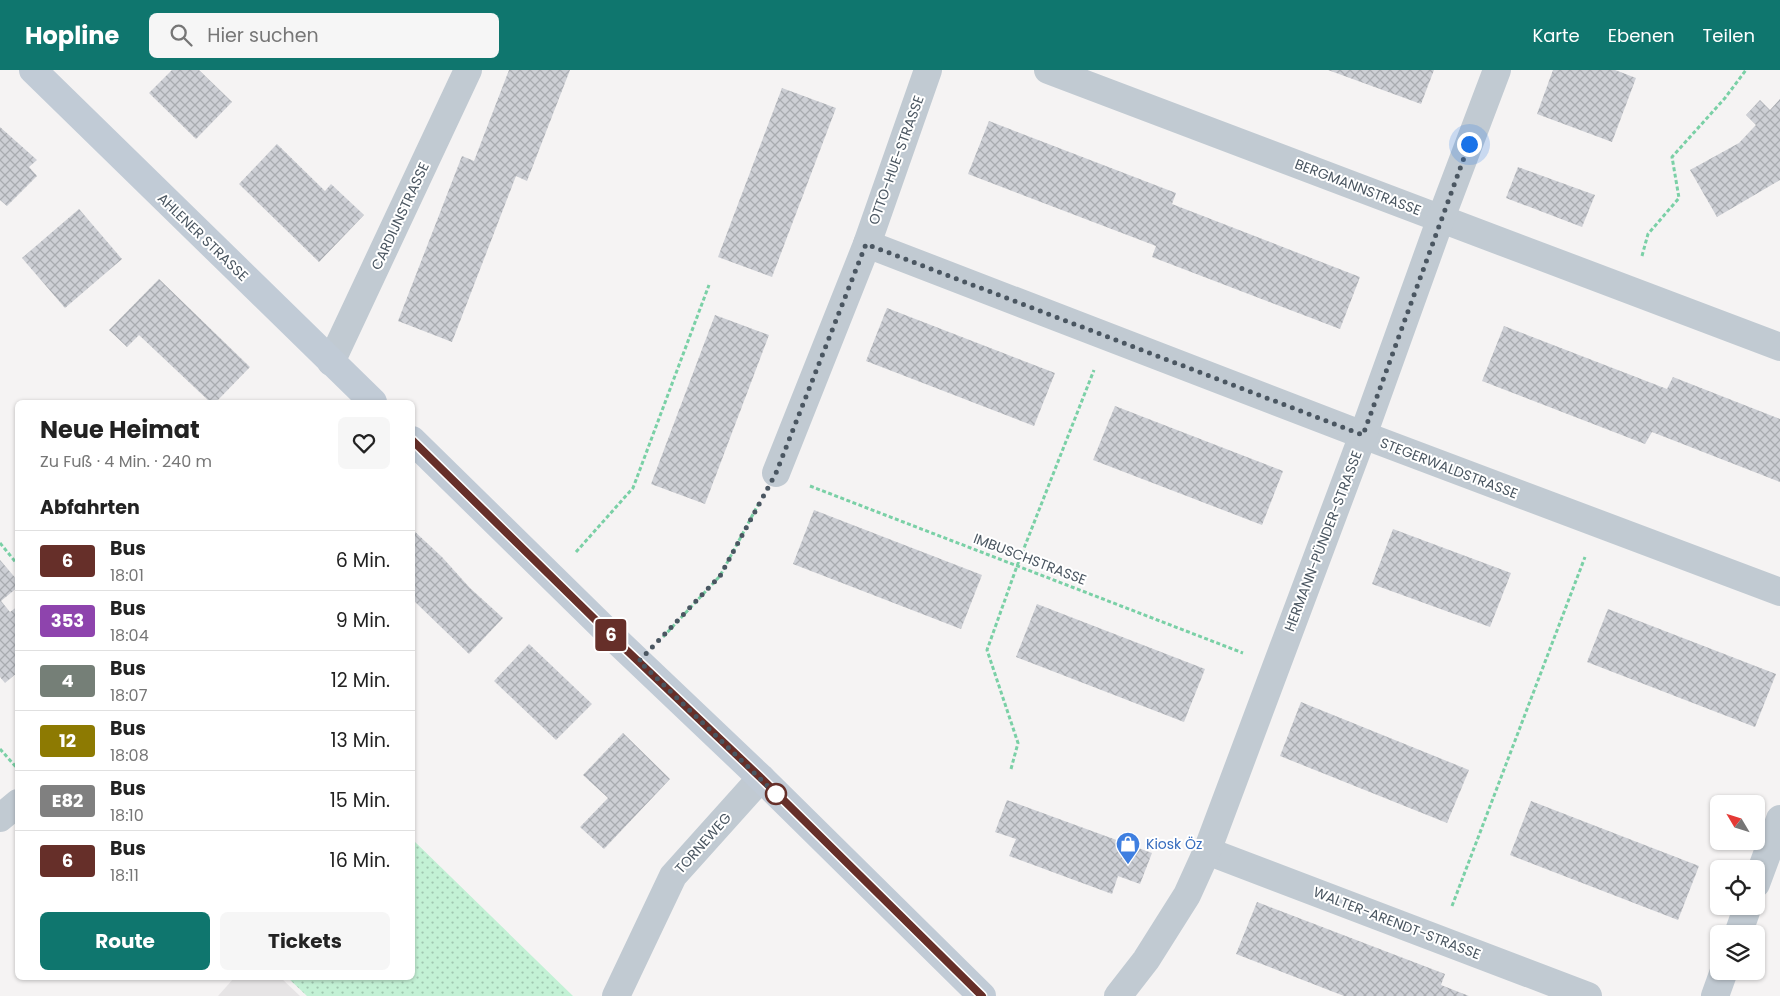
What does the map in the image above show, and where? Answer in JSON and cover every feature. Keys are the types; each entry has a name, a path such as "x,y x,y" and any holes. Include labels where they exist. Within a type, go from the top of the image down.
{"main road":[{"name":"AHLENER STRASSE","path":"33,70 371,400"},
{"path":"415,443 761,778 982,996"}],"street":[{"name":"CARDIJNSTRASSE","path":"331,362 468,70"},
{"name":"OTTO-HUE-STRASSE","path":"776,473 866,244 928,70"},
{"name":"BERGMANNSTRASSE","path":"1048,70 1780,347"},
{"name":"HERMANN-PÜNDER-STRASSE","path":"1118,996 1146,960 1187,895 1207,851 1497,70"},
{"name":"STEGERWALDSTRASSE","path":"866,244 1363,435 1780,592"},
{"name":"TORNEWEG","path":"616,996 673,876 761,778"},
{"path":"0,818 15,806"},
{"path":"1765,860 1780,819"},
{"name":"WALTER-ARENDT-STRASSE","path":"1207,851 1588,996"},
{"path":"1715,996 1721,980"}],"path":[{"path":"1632,291 1648,234 1679,198 1672,157 1725,98 1746,70"},
{"path":"553,577 633,488 709,286"},
{"path":"1011,770 1018,742 987,650 1017,566 1107,336"},
{"path":"639,661 720,576 776,473"},
{"name":"IMBUSCHSTRASSE","path":"776,473 1276,666"},
{"path":"1439,940 1597,524"},
{"path":"0,543 15,561"},
{"path":"0,749 15,766"}],"shaded area":[{"path":"232,980 283,980 300,996 218,996"}],"green space":[{"path":"415,842 573,996 307,996 290,980 415,980"}],"building":[{"path":"172,70 199,70 232,102 196,139 149,93"},
{"path":"509,70 570,70 527,181 516,176 452,342 398,321 462,156 474,161"},
{"path":"1328,70 1434,70 1421,104"},
{"path":"1553,70 1615,70 1636,78 1612,142 1537,114"},
{"path":"782,88 836,108 772,277 718,257"},
{"path":"1780,99 1780,180 1717,217 1690,170 1739,143 1756,125 1746,115 1760,100 1770,110"},
{"path":"989,121 1176,193 1172,204 1360,277 1340,329 1152,257 1156,246 968,174"},
{"path":"0,127 37,160 29,167 37,176 7,206 0,200"},
{"path":"277,144 325,191 331,184 364,215 319,262 239,184"},
{"path":"1518,167 1595,195 1582,227 1506,198"},
{"path":"79,209 122,259 65,308 22,258"},
{"path":"159,279 250,367 218,400 208,400 139,335 127,347 109,330"},
{"path":"887,308 1055,373 1034,426 866,361"},
{"path":"715,315 769,335 705,504 651,484"},
{"path":"1504,326 1667,389 1673,377 1780,419 1780,482 1652,432 1645,444 1482,381"},
{"path":"1115,406 1283,471 1262,525 1093,460"},
{"path":"814,510 982,575 961,629 793,564"},
{"path":"1393,529 1511,573 1490,627 1372,584"},
{"path":"415,532 442,557 470,588 503,618 469,654 415,602"},
{"path":"0,560 15,578 15,589 1,601 10,612 15,608 15,675 5,683 0,677"},
{"path":"1037,604 1205,669 1184,722 1016,657"},
{"path":"1608,609 1776,674 1755,727 1587,662"},
{"path":"529,644 592,704 556,740 494,681"},
{"path":"1301,702 1469,770 1447,823 1280,756"},
{"path":"623,733 670,779 604,849 580,827 608,798 583,775"},
{"path":"1007,800 1152,853 1140,884 1118,876 1112,894 1009,856 1016,839 995,832"},
{"path":"1531,801 1699,866 1678,920 1510,855"},
{"path":"1257,902 1445,974 1441,985 1469,996 1344,996 1236,954"}],"bus line":[{"name":"6","path":"415,443 619,643 761,778 982,996"}],"place":[{"name":"Kiosk Öz","path":"1128,865"}],"route":[{"path":"776,794 778,796 639,661 720,576 776,473 866,244 1363,435 1469,144"}]}
